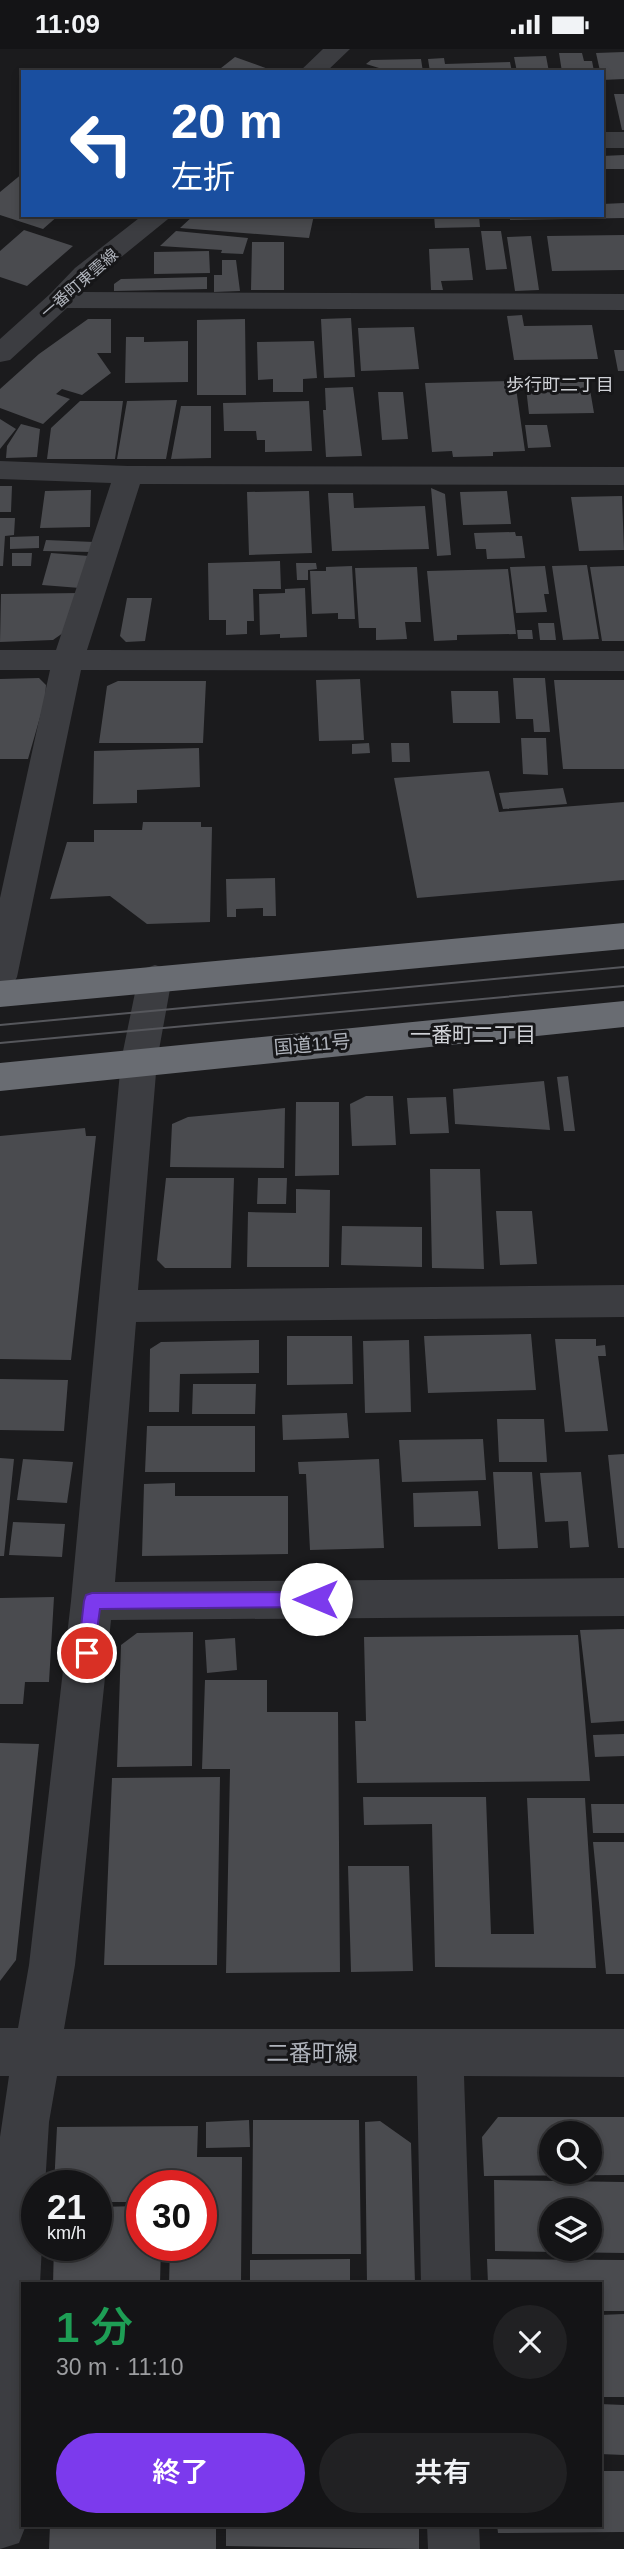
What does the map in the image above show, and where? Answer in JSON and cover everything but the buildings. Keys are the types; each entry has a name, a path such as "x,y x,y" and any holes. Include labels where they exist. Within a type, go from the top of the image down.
{"highway":[{"path":"0,994 624,936"},
{"name":"国道11号","path":"0,1077 624,1014"}],"street":[{"path":"313,70 338,49"},
{"path":"604,140 624,140"},
{"name":"一番町東雲線","path":"0,354 60,300 84,274 157,217"},
{"path":"60,300 624,302"},
{"path":"0,470 128,475 624,476"},
{"path":"0,977 68,660 128,475"},
{"path":"0,660 624,661"},
{"path":"0,2524 25,2122 19,2052 52,1965 92,1601 139,1061 155,978"},
{"path":"117,1306 624,1301"},
{"path":"92,1601 624,1597"},
{"name":"二番町線","path":"19,2052 624,2053"},
{"path":"440,2053 446,2282"},
{"path":"453,2527 454,2549"}],"tram line":[{"path":"0,1025 624,967"},
{"path":"0,1043 624,986"}],"district":[{"name":"歩行町二丁目","path":"560,385"},
{"name":"一番町二丁目","path":"473,1035"}],"route":[{"path":"87,1653 92,1601 316,1599"}]}
